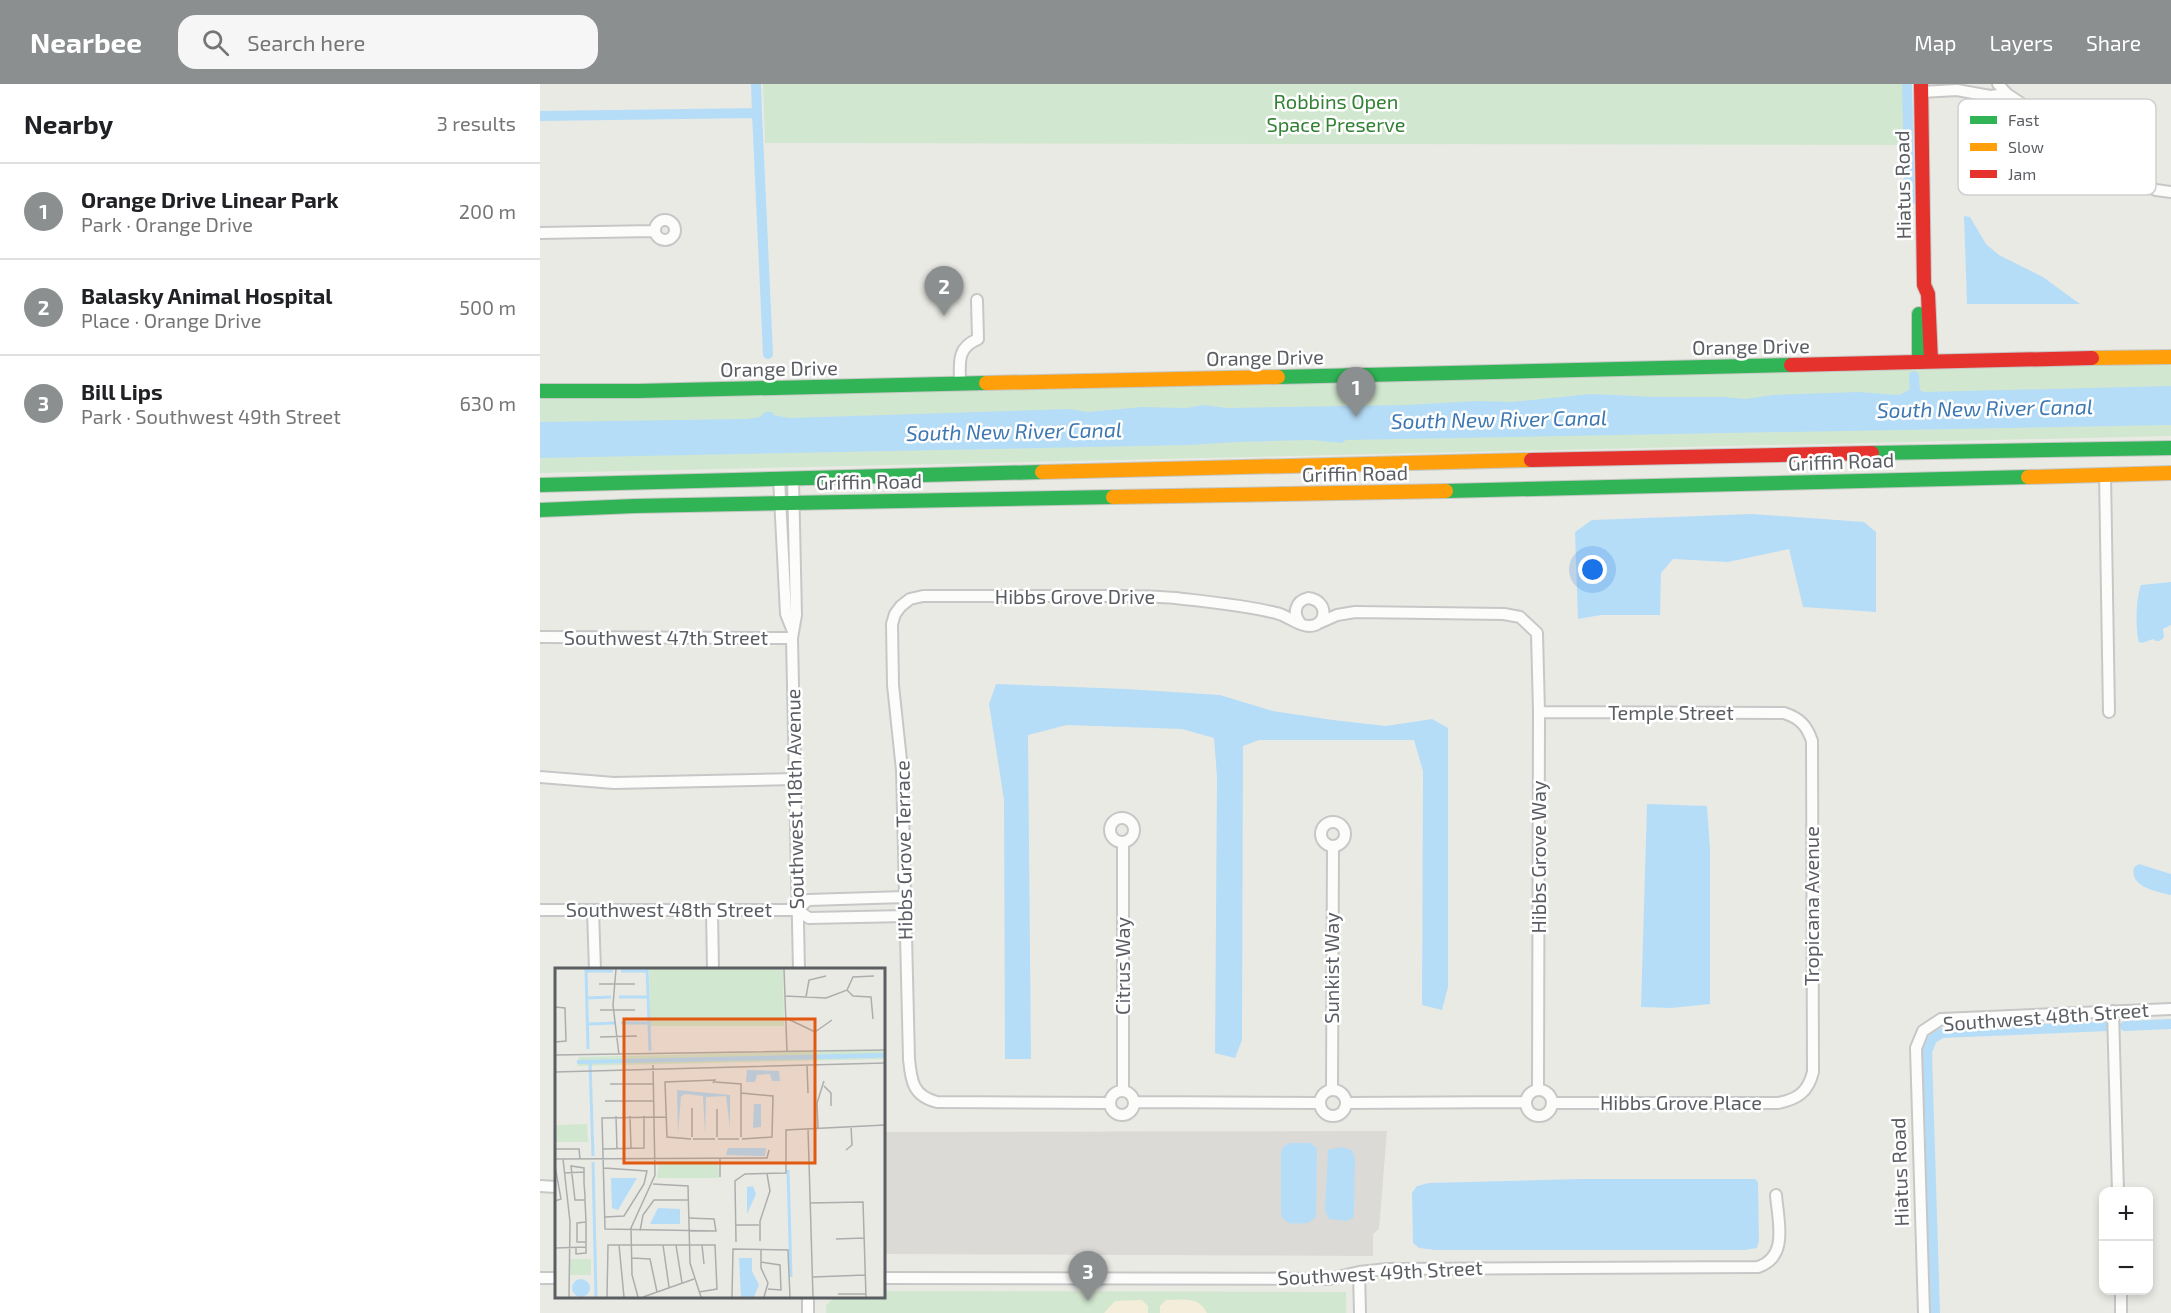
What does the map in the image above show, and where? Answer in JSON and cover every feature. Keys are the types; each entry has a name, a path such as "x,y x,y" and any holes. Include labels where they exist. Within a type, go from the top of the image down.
{"main road":[{"name":"Hiatus Road","path":"1921,88 1924,285 1919,296 1925,361"},
{"name":"Orange Drive","path":"540,392 2171,357"},
{"name":"Griffin Road","path":"540,485 1511,460 2171,448"},
{"path":"1924,479 1927,466 1937,452"},
{"path":"1885,480 1903,465 1905,453"},
{"name":"Griffin Road","path":"540,510 635,506 1518,490 2171,473"}],"street":[{"path":"1998,84 2014,99"},
{"path":"1921,88 1957,90 1990,96 2007,94"},
{"path":"2156,190 2171,192"},
{"path":"540,233 654,231"},
{"path":"960,384 963,350 966,344 978,339 977,300"},
{"path":"2105,474 2109,712"},
{"name":"Southwest 118th Avenue","path":"786,478 786,503 796,615 792,634 799,968"},
{"name":"Hibbs Grove Drive","path":"900,606 910,599 923,596 1148,597 1202,601 1281,614 1301,624"},
{"path":"1312,598 1335,608 1355,612 1337,615 1308,626 1301,624 1295,612 1302,600 1312,598"},
{"name":"Hibbs Grove Drive","path":"1252,609 1284,607 1302,600"},
{"path":"1318,601 1323,606 1324,614 1318,623"},
{"name":"Hibbs Grove Terrace","path":"900,606 893,620 893,685 903,770 910,1071 913,1084 921,1094 937,1102 1110,1103"},
{"name":"Hibbs Grove Way","path":"1355,612 1504,614 1520,617 1537,633 1539,712 1538,1090"},
{"name":"Southwest 47th Street","path":"540,637 792,634"},
{"name":"Temple Street","path":"1539,712 1784,713 1795,716 1802,722"},
{"name":"Tropicana Avenue","path":"1802,722 1812,741 1813,1072 1805,1091"},
{"path":"540,777 614,783 794,779"},
{"name":"Citrus Way","path":"1123,842 1123,1090"},
{"name":"Sunkist Way","path":"1332,1090 1333,846"},
{"name":"Southwest 48th Street","path":"797,910 808,900 905,897"},
{"name":"Southwest 48th Street","path":"540,910 797,910 809,918 906,916"},
{"path":"593,910 595,968"},
{"path":"712,910 713,968"},
{"name":"Southwest 48th Street","path":"1923,1030 1941,1019 2171,1009"},
{"path":"2113,1011 2118,1187"},
{"name":"Hiatus Road","path":"1923,1030 1916,1048 1924,1313"},
{"path":"1123,1090 1130,1093 1134,1102 1131,1111 1124,1115 1113,1111 1110,1103 1115,1092 1123,1090"},
{"path":"1332,1090 1343,1095 1346,1103 1343,1110 1333,1115 1323,1110 1320,1103 1325,1093 1332,1090"},
{"path":"1538,1090 1549,1095 1552,1103 1545,1115 1536,1116 1529,1112 1526,1102 1529,1094 1538,1090"},
{"name":"Hibbs Grove Place","path":"1552,1103 1778,1103 1799,1097 1805,1091"},
{"path":"1134,1102 1320,1103"},
{"path":"1346,1103 1526,1102"},
{"path":"540,1186 555,1187"},
{"name":"Southwest 49th Street","path":"885,1278 1329,1279 1359,1272 1387,1269 1758,1267 1769,1263 1775,1256 1779,1243 1776,1196"},
{"path":"1359,1272 1360,1313"},
{"path":"2121,1295 2121,1313"}],"shaded area":[{"path":"1387,1131 1379,1229 1373,1234 1373,1256 885,1254 885,1132"}],"green space":[{"name":"Robbins Open Space Preserve","path":"763,84 1907,84 1909,145 765,143"},
{"path":"2171,362 2171,436 540,473 540,398"},
{"path":"885,1291 1346,1292 1346,1313 826,1313 826,1305 834,1298 885,1298"}],"sand":[{"path":"1142,1300 1148,1306 1148,1313 1104,1313 1115,1301"},
{"path":"1166,1300 1195,1301 1207,1313 1160,1313 1160,1306"}],"water":[{"path":"1964,216 1970,217 1986,244 1999,255 2043,277 2080,304 1967,304"},
{"name":"South New River Canal","path":"1910,384 1919,384 1920,390 1924,392 2171,386 2171,425 1346,440 1342,443 1311,440 1188,445 540,458 540,422 747,419 760,417 765,412 773,412 773,415 789,418 1069,409 1088,412 1142,407 1187,408 1203,405 1227,408 1407,405 1476,401 1512,402 1591,394 1746,399 1773,395 1858,392 1899,395 1911,389"},
{"path":"1752,514 1864,522 1876,532 1876,612 1803,607 1789,549 1728,562 1673,559 1661,573 1660,615 1601,615 1578,619 1575,532 1592,520"},
{"path":"2171,582 2171,625 2163,629 2164,637 2160,641 2153,639 2139,642 2137,614 2141,585"},
{"path":"996,684 1220,695 1273,711 1333,720 1386,726 1432,719 1448,728 1448,987 1442,1010 1422,1005 1423,771 1414,740 1259,740 1243,746 1242,1040 1235,1058 1215,1053 1217,777 1214,738 1182,729 1067,725 1028,735 1031,1059 1005,1059 1004,800 989,704"},
{"path":"1647,804 1707,806 1710,848 1710,1004 1671,1008 1641,1007"},
{"path":"2139,864 2171,874 2171,895 2151,890 2140,884 2134,874 2134,867"},
{"path":"1289,1143 1310,1143 1317,1148 1316,1214 1315,1218 1308,1223 1289,1223 1281,1214 1281,1153 1282,1148"},
{"path":"1341,1147 1352,1150 1355,1159 1354,1212 1353,1218 1346,1221 1329,1219 1325,1211 1328,1150"},
{"path":"1581,1179 1755,1179 1758,1182 1759,1241 1757,1248 1745,1250 1435,1250 1419,1248 1413,1243 1412,1193 1417,1186 1429,1183"}],"waterway":[{"path":"756,84 757,113"},
{"path":"1907,84 1910,201"},
{"path":"540,116 757,113 768,354"},
{"name":"South New River Canal","path":"1914,376 1915,398"},
{"path":"2125,1026 2171,1024"},
{"path":"1935,1313 1927,1052 1932,1039 1942,1033 2109,1026"}],"traffic: fast":[{"path":"1919,314 1919,362"},
{"path":"1278,377 1791,365"},
{"path":"540,391 986,383"},
{"path":"1872,453 2171,448"},
{"path":"540,485 1042,472"},
{"path":"1446,491 2028,477"},
{"path":"540,510 635,506 1113,497"}],"traffic: slow":[{"path":"2092,358 2171,357"},
{"path":"986,383 1278,377"},
{"path":"1042,472 1531,460"},
{"path":"2028,477 2171,473"},
{"path":"1113,497 1446,491"}],"traffic: jam":[{"path":"1921,84 1924,285 1928,294 1931,361"},
{"path":"1791,365 2092,358"},
{"path":"1531,460 1872,453"}],"place":[{"name":"Balasky Animal Hospital","path":"944,316"},
{"name":"Orange Drive Linear Park","path":"1356,417"},
{"name":"Bill Lips","path":"1088,1301"}]}
